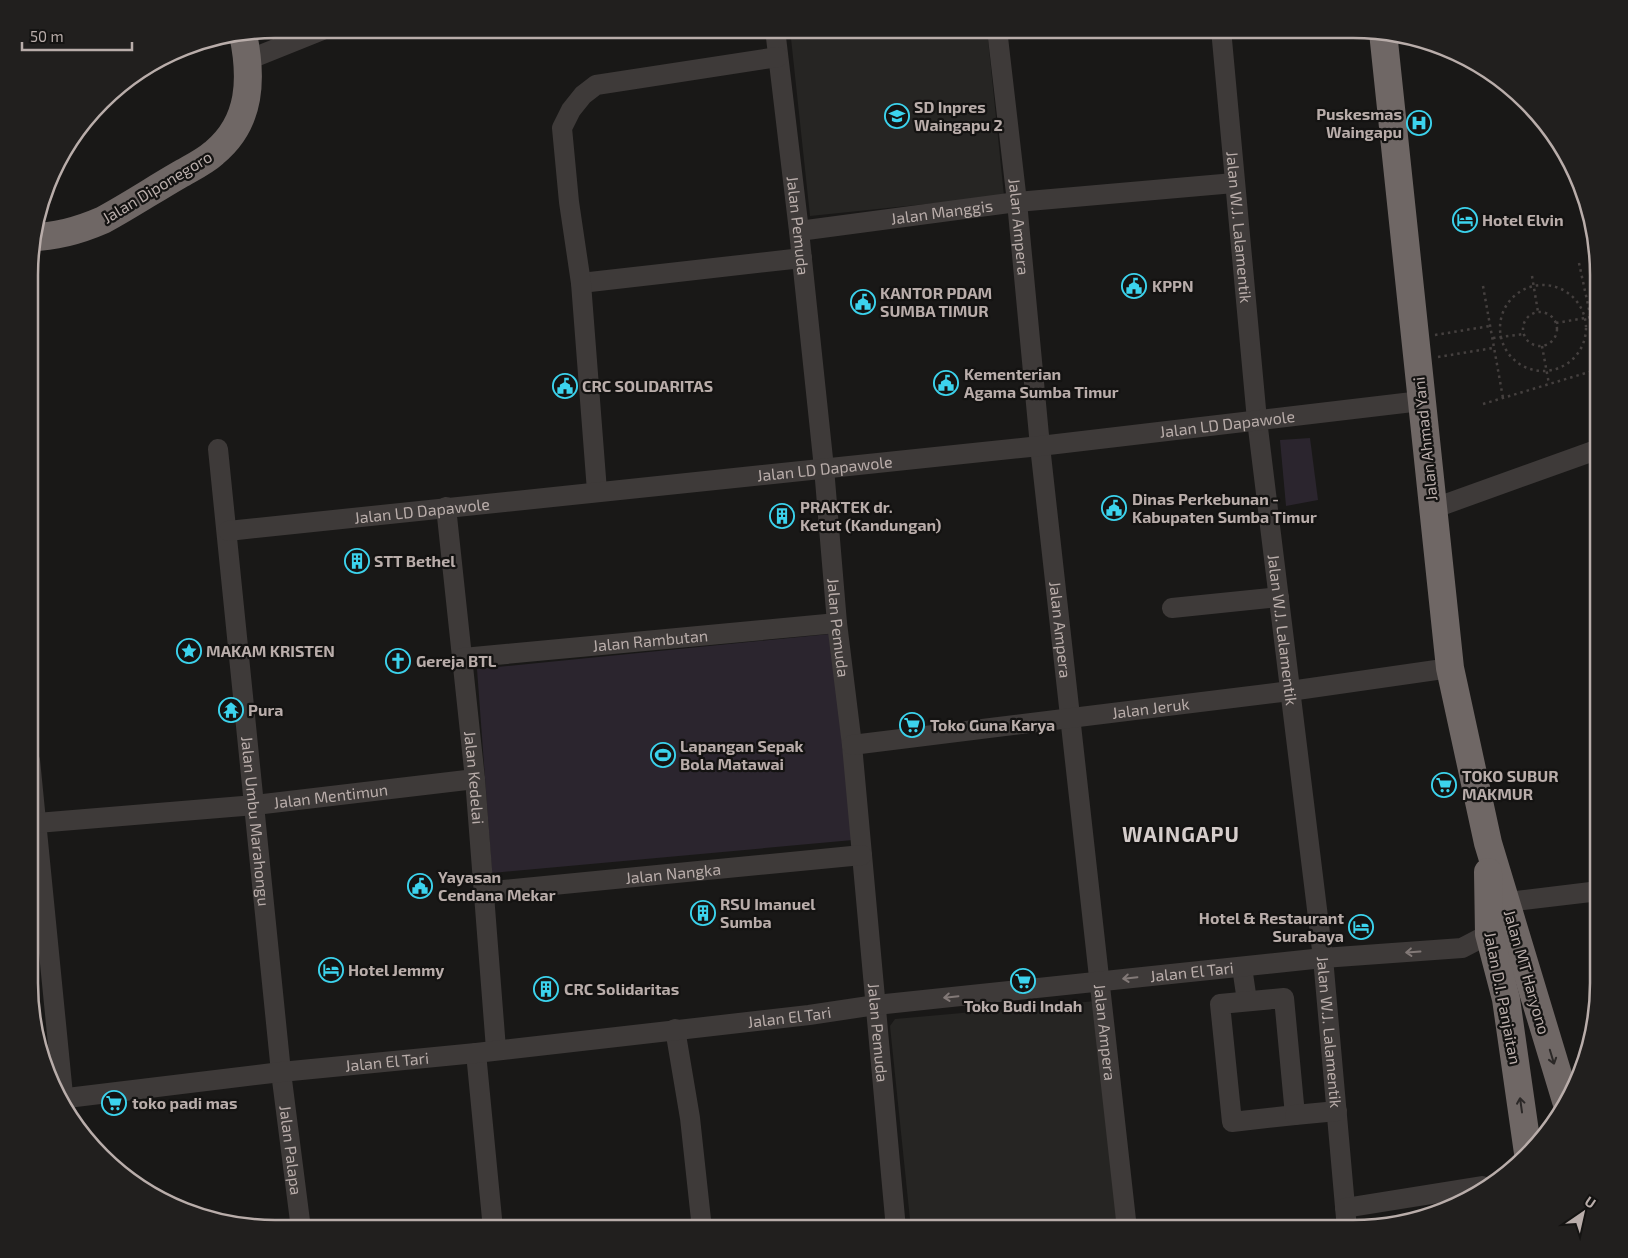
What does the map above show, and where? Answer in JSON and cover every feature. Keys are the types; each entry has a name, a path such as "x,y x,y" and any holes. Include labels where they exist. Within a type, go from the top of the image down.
{"highway":[{"name":"Jalan Diponegoro","path":"41,236 64,234 84,229 103,220 214,153 233,131 245,107 248,93 248,60 244,40"},
{"name":"Jalan Ahmad Yani","path":"1384,40 1450,668 1488,843"},
{"name":"Jalan MT Haryono","path":"1488,843 1507,902 1504,943 1563,1094"},
{"name":"Jalan D.I. Panjaitan","path":"1488,843 1504,943 1506,999 1527,1145"}],"street":[{"path":"248,60 303,38"},
{"name":"Jalan Pemuda","path":"776,38 802,258 824,468 837,623 852,745 895,1220"},
{"name":"Jalan Ampera","path":"998,38 1017,202 1040,446 1126,1220"},
{"name":"Jalan W.J. Lalamentik","path":"1222,38 1257,420 1322,958 1338,1111 1346,1220"},
{"path":"597,491 581,283 569,202 562,128 571,110 583,95 596,85 778,57"},
{"name":"Jalan Manggis","path":"799,231 1017,202 1234,183"},
{"path":"581,283 802,258"},
{"name":"Jalan LD Dapawole","path":"228,531 1040,446 1421,401"},
{"name":"Jalan Umbu Marahongu","path":"218,449 228,531 281,1072"},
{"path":"1432,509 1590,452"},
{"name":"Jalan Kedelai","path":"446,507 463,658 496,1049"},
{"path":"1172,608 1279,597"},
{"name":"Jalan Rambutan","path":"463,658 837,623"},
{"name":"Jalan Jeruk","path":"852,745 1290,691 1450,668"},
{"name":"Jalan Mentimun","path":"38,823 255,805 474,779"},
{"path":"38,834 61,1086"},
{"name":"Jalan Nangka","path":"483,892 862,856"},
{"path":"1507,902 1590,892"},
{"name":"Jalan El Tari","path":"68,1100 281,1072 476,1053 496,1049 809,1015 876,1005 1322,958 1462,948 1504,943"},
{"path":"1242,967 1247,1001"},
{"path":"1295,1115 1284,998 1220,1004 1232,1122 1338,1111"},
{"path":"676,1029 690,1118 701,1220"},
{"path":"476,1053 492,1220"},
{"name":"Jalan Palapa","path":"281,1072 300,1220"},
{"path":"1345,1208 1475,1187"}],"path":[{"path":"1579,263 1590,312"},
{"path":"1532,276 1538,312"},
{"path":"1534,285 1553,286 1562,289 1577,301 1585,318 1585,336 1578,353 1569,362 1547,371 1526,368 1517,362 1504,347 1500,337 1500,320 1506,304 1523,289 1534,285"},
{"path":"1483,286 1503,398"},
{"path":"1538,312 1546,312 1552,316 1556,323 1554,338 1542,346 1528,341 1524,334 1523,326 1525,319 1538,312"},
{"path":"1556,323 1590,317"},
{"path":"1416,349 1490,326"},
{"path":"1492,338 1524,334"},
{"path":"1542,346 1549,384"},
{"path":"1416,349 1493,348"},
{"path":"1483,404 1590,372"}],"shaded area":[{"name":"SD Inpres Waingapu 2","path":"791,38 988,38 1004,196 810,216"},
{"path":"1310,438 1318,500 1286,506 1280,440"},
{"name":"Lapangan Sepak Bola Matawai","path":"830,634 853,840 492,873 477,669"},
{"path":"1096,1001 1119,1220 910,1220 890,1026 895,1019"}],"place":[{"name":"SD Inpres Waingapu 2","path":"897,116"},
{"name":"Puskesmas Waingapu","path":"1419,123"},
{"name":"Hotel Elvin","path":"1465,220"},
{"name":"KPPN","path":"1134,286"},
{"name":"KANTOR PDAM SUMBA TIMUR","path":"863,302"},
{"name":"Kementerian Agama Sumba Timur","path":"946,383"},
{"name":"CRC SOLIDARITAS","path":"565,386"},
{"name":"Dinas Perkebunan - Kabupaten Sumba Timur","path":"1114,508"},
{"name":"PRAKTEK dr. Ketut (Kandungan)","path":"782,516"},
{"name":"STT Bethel","path":"357,561"},
{"name":"MAKAM KRISTEN","path":"189,651"},
{"name":"Gereja BTL","path":"398,661"},
{"name":"Pura","path":"231,710"},
{"name":"Toko Guna Karya","path":"912,725"},
{"name":"Lapangan Sepak Bola Matawai","path":"663,755"},
{"name":"TOKO SUBUR MAKMUR","path":"1444,785"},
{"name":"Yayasan Cendana Mekar","path":"420,886"},
{"name":"RSU Imanuel Sumba","path":"703,913"},
{"name":"Hotel & Restaurant Surabaya","path":"1361,927"},
{"name":"Hotel Jemmy","path":"331,970"},
{"name":"Toko Budi Indah","path":"1023,981"},
{"name":"CRC Solidaritas","path":"546,989"},
{"name":"toko padi mas","path":"114,1103"}],"district":[{"name":"WAINGAPU","path":"1181,835"}]}
